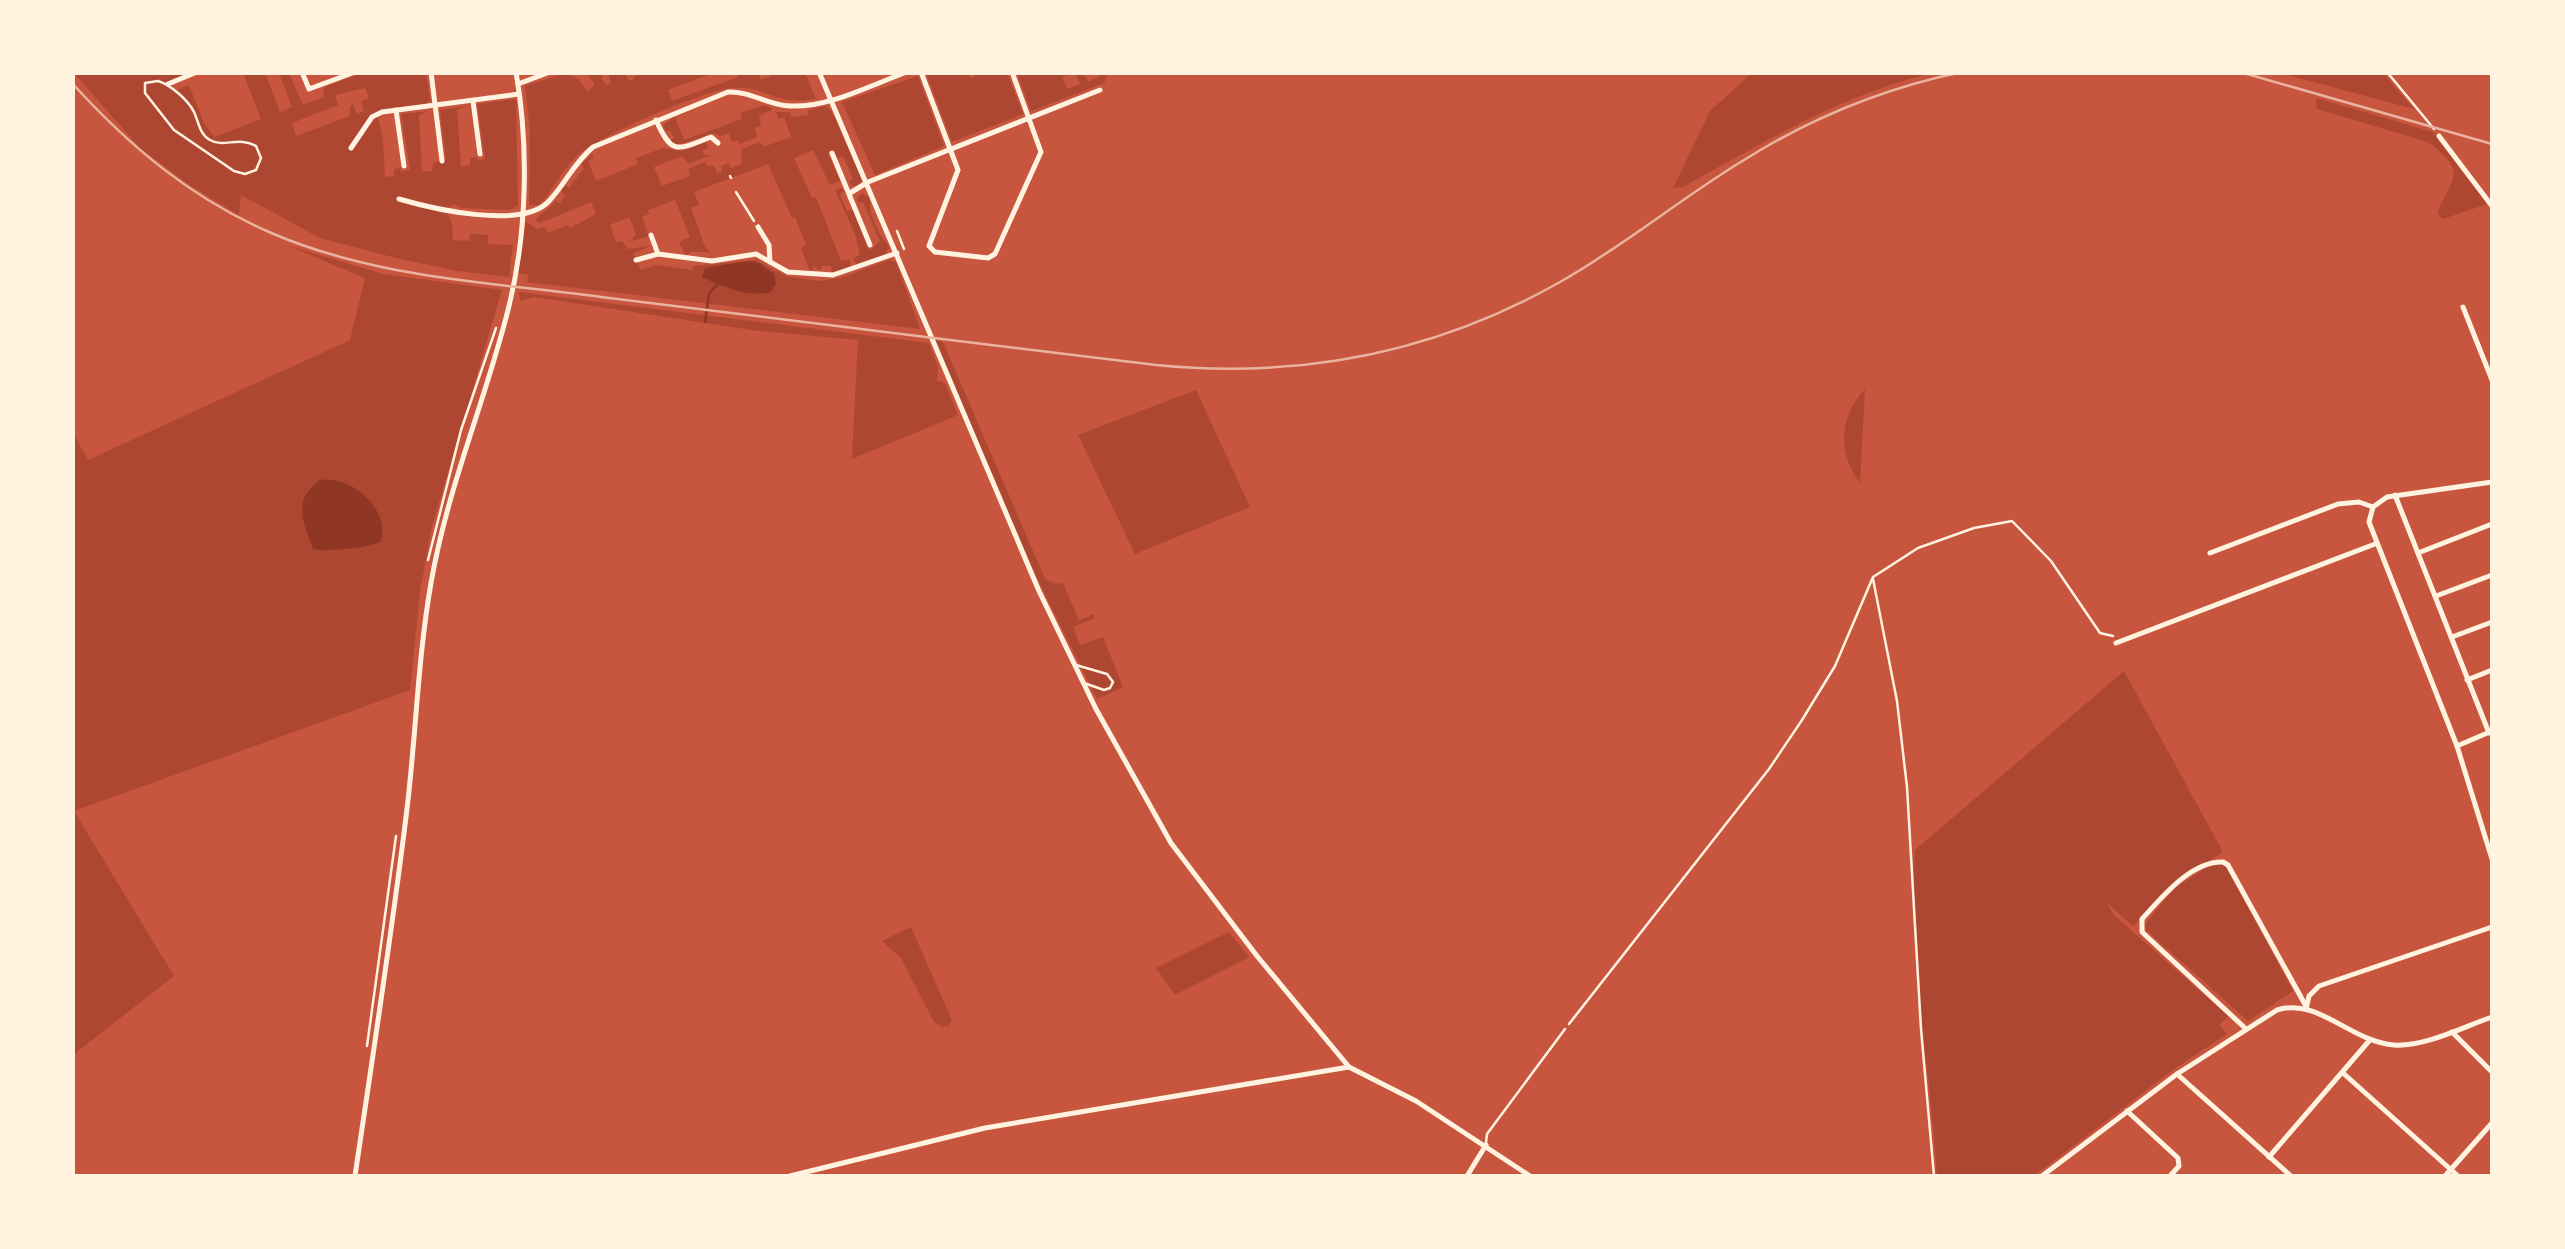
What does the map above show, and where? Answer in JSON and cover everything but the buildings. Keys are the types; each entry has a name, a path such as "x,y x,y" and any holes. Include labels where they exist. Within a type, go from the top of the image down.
{"street":[{"path":"168,84 197,72"},
{"path":"302,72 308,89 355,72"},
{"path":"431,72 442,161"},
{"path":"355,1176 407,808 430,588 463,448 508,310 521,216 523,159 516,72"},
{"path":"518,84 550,72"},
{"path":"819,72 1015,538 1074,665 1171,843 1257,956 1349,1066 1416,1102 1530,1176"},
{"path":"399,198 430,208 521,216 550,200 571,168 593,147 728,92 742,91 784,106 813,104 906,72"},
{"path":"920,72 958,174 930,246 935,252 988,258 996,254 1040,152 1012,72"},
{"path":"850,193 868,182 1100,90"},
{"path":"352,148 372,117 396,110 519,94"},
{"path":"473,101 480,154"},
{"path":"396,110 404,166"},
{"path":"656,120 672,148 680,149 711,137 718,144"},
{"path":"2439,136 2492,206"},
{"path":"832,153 870,245"},
{"path":"758,226 769,245 770,262"},
{"path":"651,235 658,254"},
{"path":"636,260 658,254 712,261 756,254 797,274 833,276 897,254"},
{"path":"2464,308 2492,380"},
{"path":"2492,482 2395,495 2373,507 2369,522 2457,746 2489,838 2492,859"},
{"path":"2395,495 2491,732 2457,746"},
{"path":"2210,553 2338,504 2359,502 2373,507"},
{"path":"2418,553 2492,524"},
{"path":"2120,641 2375,544"},
{"path":"2436,596 2492,575"},
{"path":"2452,638 2492,622"},
{"path":"2468,680 2492,670"},
{"path":"2246,1029 2142,932 2140,925 2174,885 2212,862 2228,865 2307,1008"},
{"path":"2307,1008 2309,996 2318,986 2492,927"},
{"path":"2042,1176 2177,1074 2277,1010 2307,1008 2369,1040 2400,1045 2492,1017"},
{"path":"2452,1030 2492,1072"},
{"path":"2268,1157 2369,1040"},
{"path":"790,1176 985,1128 1349,1066"},
{"path":"2343,1073 2458,1176"},
{"path":"2177,1074 2290,1176"},
{"path":"2127,1111 2178,1158 2179,1166 2170,1176"},
{"path":"2445,1176 2492,1124"},
{"path":"1467,1176 1486,1146"}],"lane":[{"path":"1074,665 1107,674 1113,682 1104,690 1083,682"},
{"path":"1486,1146 1487,1134 1565,1029"}],"path":[{"path":"2387,72 2439,136"},
{"path":"151,81 168,84 191,107 209,140 248,141 256,146 261,158 256,170 244,174 234,171 174,130 143,88 151,81"},
{"path":"736,192 758,226"},
{"path":"897,231 904,249"},
{"path":"1565,1029 1769,769 1835,666 1873,577 1933,542 2012,521 2050,561 2100,633 2120,641"},
{"path":"1873,577 1908,787 1913,923 1934,1176"}],"shaded area":[{"path":"73,72 190,73 168,82 177,90 189,85 214,137 261,119 243,73 265,73 280,112 292,107 279,73 289,73 303,105 324,97 323,89 327,86 362,73 426,73 430,100 426,104 377,112 385,177 394,176 394,169 410,170 401,114 429,111 419,115 422,171 432,171 433,163 446,160 440,110 467,106 457,110 461,167 470,165 470,158 485,159 477,104 516,99 518,206 509,210 461,208 455,204 445,209 452,223 453,240 469,241 470,234 488,235 488,244 513,245 509,277 458,271 320,238 241,195 239,215 140,148","holes":["365,88 369,98 361,101 364,111 357,114 353,104 350,116 296,136 292,123 338,105 335,95"]},
{"path":"1752,72 1932,73 1835,107 1683,187 1673,188 1710,111"},
{"path":"566,73 579,79 587,92 595,85 587,73 603,73 602,80 607,85 611,83 608,73 625,73 629,81 635,73 713,73 668,90 672,101 738,77 737,73 759,73 761,80 771,73 805,73 816,99 791,100 744,88 719,90 628,126 577,156 539,205 529,205 530,131 525,86"},
{"path":"926,73 968,73 971,78 974,73 1007,73 1023,114 952,142"},
{"path":"1017,73 1073,73 1062,77 1067,89 1080,84 1075,73 1084,73 1088,82 1100,77 1099,73 1107,77 1104,83 1031,111"},
{"path":"2280,73 2383,73 2414,109"},
{"path":"918,76 944,146 875,175 842,102"},
{"path":"2316,98 2433,132 2487,204 2443,219 2437,214 2454,176 2449,161 2441,153 2428,142 2317,109"},
{"path":"764,105 773,109 759,116 757,137 739,144 737,140 732,142 729,133 714,133 677,145 669,141 674,138 663,125 675,117 684,140 742,119 740,113"},
{"path":"825,106 831,110 863,179 853,186 843,156 837,158 834,151 828,154 840,181 830,185 813,150 794,158 812,198 816,197 841,261 849,259 851,267 832,272 831,266 822,266 821,271 813,266 812,271 809,269 801,248 806,245 768,164 694,192 699,205 691,208 710,252 690,252 686,256 679,242 690,237 675,200 648,210 649,214 642,217 649,236 631,241 636,234 629,217 610,225 616,242 622,241 628,249 651,246 633,253 641,270 657,265 692,270 693,266 756,260 786,276 818,281 841,278 889,260 896,262 920,329 527,282 529,275 517,273 526,222 537,229 545,227 548,233 568,225 570,228 596,214 591,202 540,223 535,220 556,201 560,203 565,185 569,188 584,168 581,164 592,154 594,158 588,161 596,181 638,164 636,158 663,148 682,151 706,142 708,148 702,150 704,155 711,155 688,164 682,156 654,167 662,186 690,176 688,169 705,162 709,167 714,165 717,173 722,172 721,166 741,164 742,149 760,142 763,147 791,137 784,117 778,119 776,112 790,112 791,117 808,115 808,110"},
{"path":"835,190 845,191 840,194 847,211 853,210 870,251 880,241 863,202 858,203 857,197 862,193 870,198 870,212 890,247 884,255 857,265 853,258 860,255 855,234"},
{"path":"286,245 383,274 502,290 431,530 410,690 74,811 174,976 73,1055 72,431 88,460 350,340 365,278"},
{"path":"747,261 759,263 774,274 776,284 771,292 744,293 702,277 705,268"},
{"path":"519,292 929,343 938,367 937,381 945,383 958,415 852,459 858,340 758,331 534,297 520,301"},
{"path":"934,340 943,342 1045,579 1063,583 1079,620 1094,614 1095,618 1073,627 1080,645 1103,637 1123,687 1097,699 1025,554"},
{"path":"1865,389 1860,483 1847,459 1844,435 1850,411"},
{"path":"1196,390 1250,507 1135,554 1078,435"},
{"path":"320,480 344,483 366,496 380,517 381,541 348,549 313,549 302,513 305,496"},
{"path":"2124,671 2223,852 2172,884 2133,926 2106,902 2114,915 2228,1016 2219,1025 2227,1034 2174,1069 2034,1176 1937,1176 1917,973 1915,850"},
{"path":"2215,862 2225,865 2293,991 2248,1021 2146,930 2145,924 2175,888"},
{"path":"911,927 952,1020 949,1026 934,1022 901,958 882,941"},
{"path":"1229,932 1249,957 1175,995 1156,968"}],"waterway":[{"path":"705,322 709,294 718,283"}],"railway":[{"path":"72,83 139,149 187,187 269,232 349,259 474,282 1156,365 1261,368 1313,364 1415,343 1513,307 1584,268 1769,145 1849,106 1962,72"},
{"path":"2240,72 2492,144"}]}
